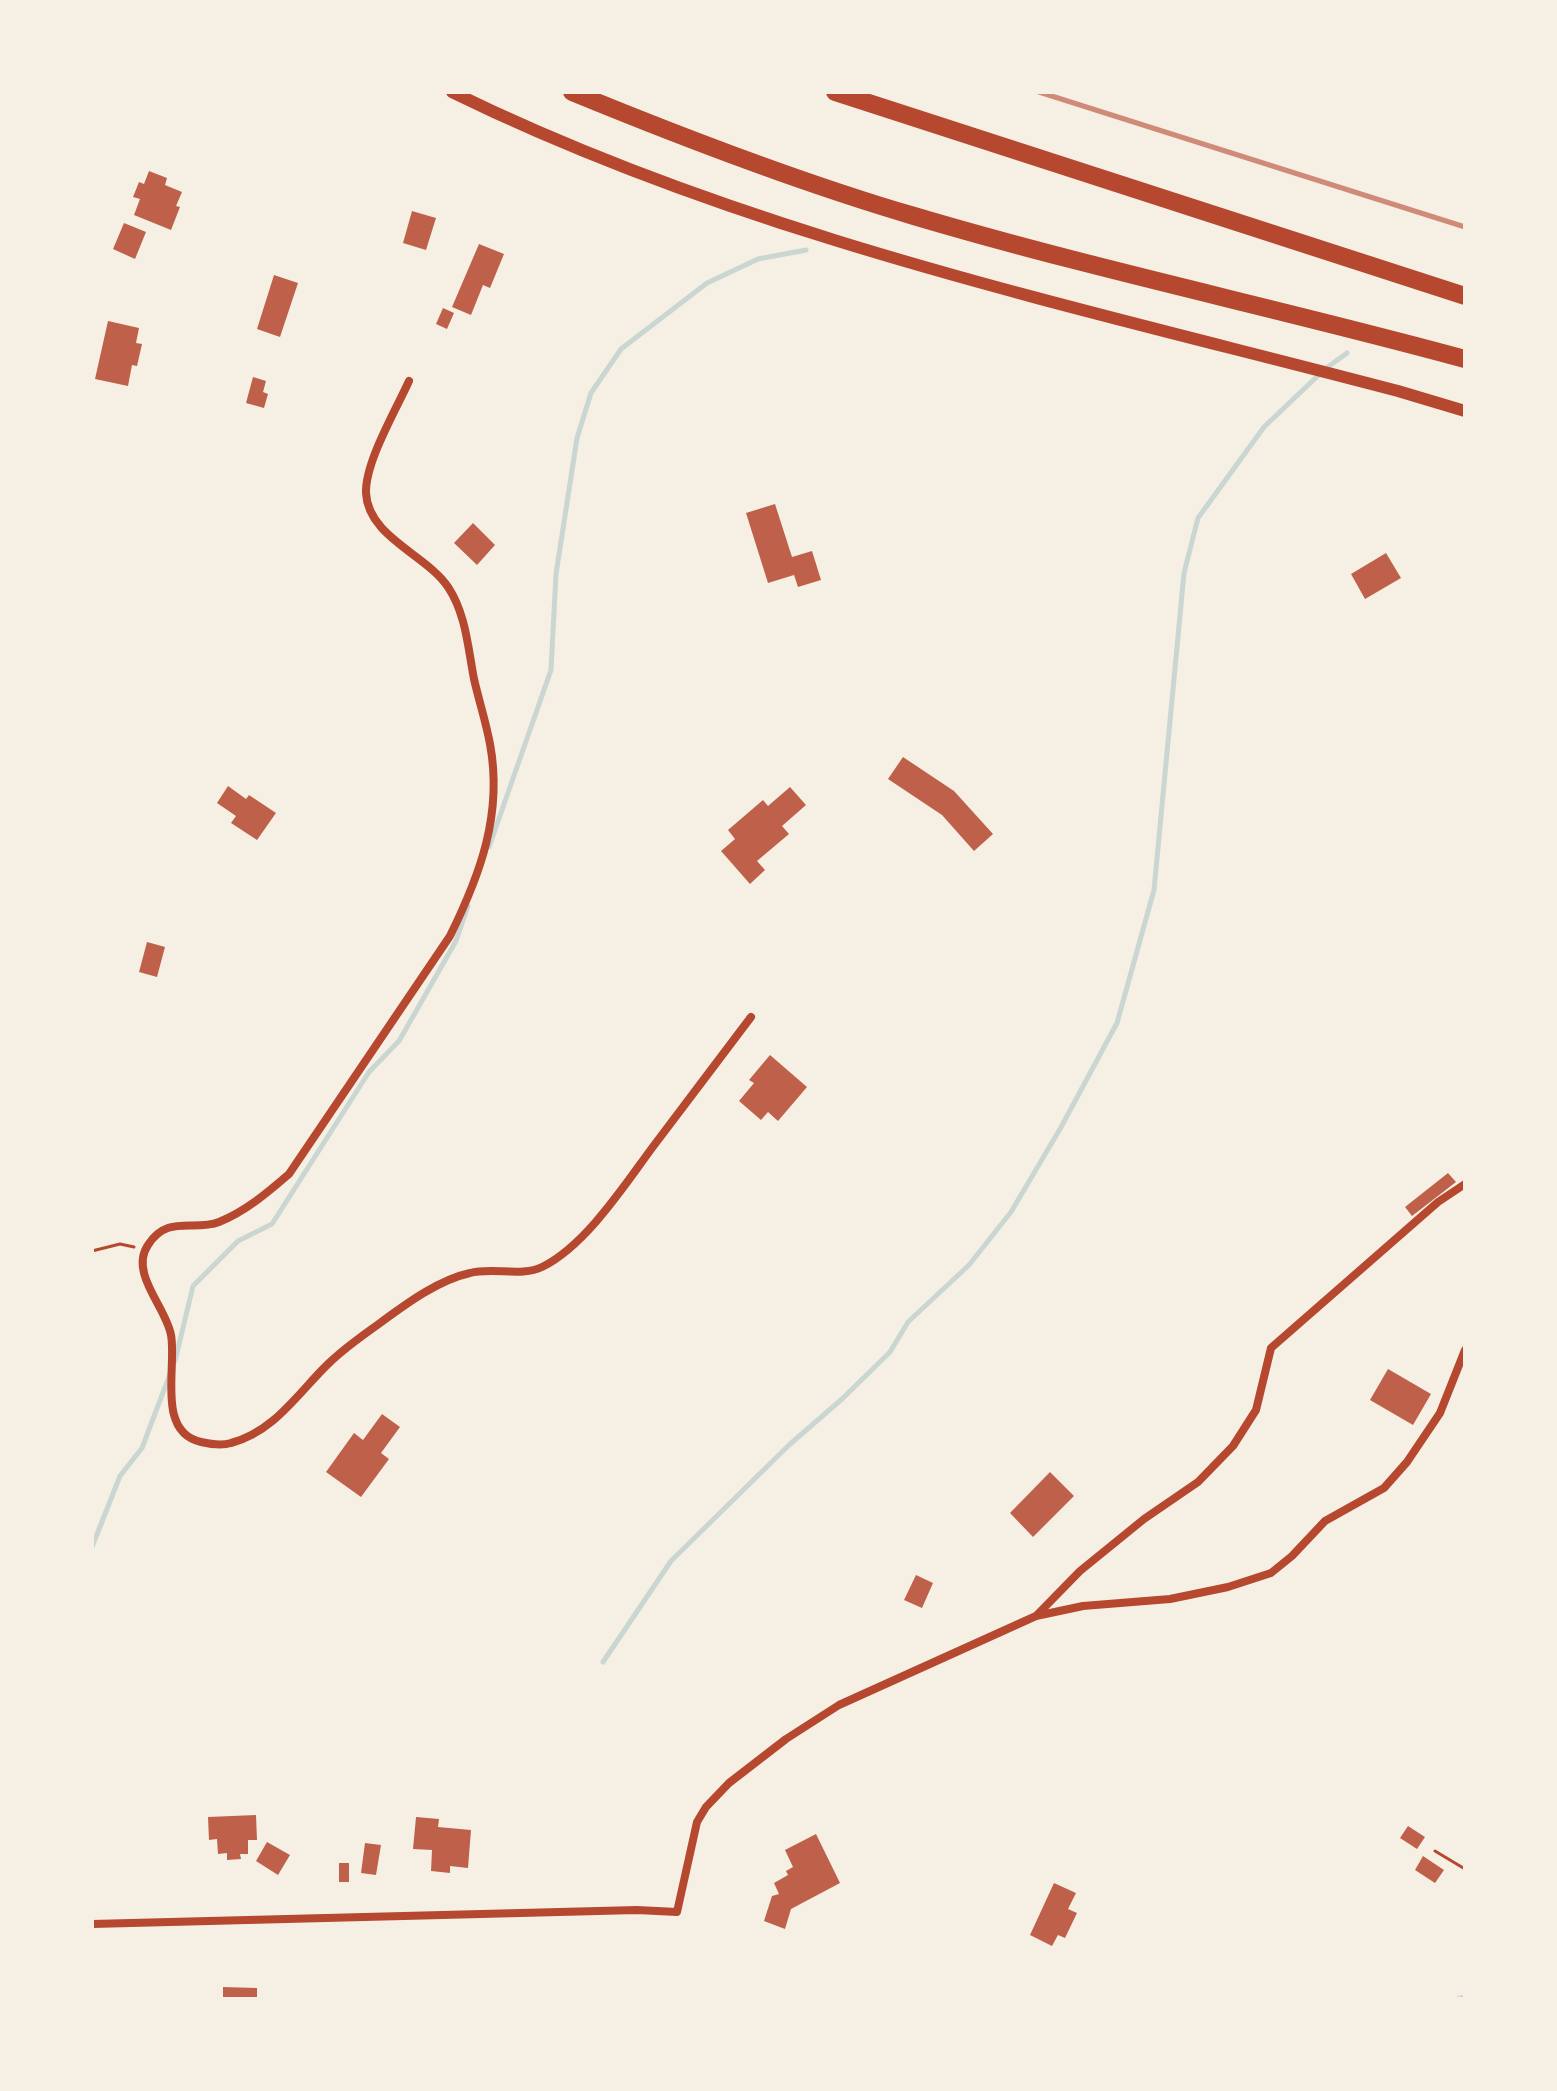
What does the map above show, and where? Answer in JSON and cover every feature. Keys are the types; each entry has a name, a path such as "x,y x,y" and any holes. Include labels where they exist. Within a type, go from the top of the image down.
{"highway":[{"path":"572,92 670,133 913,216 1465,359"},
{"path":"835,92 1465,296"}],"street":[{"path":"452,92 586,152 711,199 852,246 1465,411"},
{"path":"409,381 369,469 366,494 369,507 381,528 447,585 464,620 493,763 486,852 450,936 289,1174 257,1202 228,1218 214,1224 174,1225 156,1234 145,1249 143,1269 165,1314 171,1335 171,1392 180,1430 190,1439 215,1444 229,1444 257,1433 287,1409 329,1362 382,1322 444,1282 471,1272 539,1269 555,1259 579,1239 623,1186 751,1017"},
{"path":"1036,1616 1080,1571 1144,1519 1198,1482 1233,1446 1256,1410 1271,1348 1438,1202 1465,1184"},
{"path":"92,1924 637,1910 677,1912 697,1822 706,1807 729,1783 786,1739 839,1705 908,1672 969,1649 1036,1616 1083,1606 1170,1599 1228,1587 1271,1573 1325,1521 1384,1488 1407,1462 1440,1413 1465,1350"}],"path":[{"path":"92,1251 120,1244 145,1249"},
{"path":"1435,1851 1465,1869"}],"building":[{"path":"149,171 167,178 165,185 182,192 171,230 134,215 140,199 133,197 139,182 144,184"},
{"path":"412,211 436,218 426,250 403,243"},
{"path":"124,223 146,232 135,259 113,249"},
{"path":"479,244 504,254 490,288 483,285 471,315 452,307"},
{"path":"274,275 298,283 280,337 257,329"},
{"path":"443,308 454,313 447,329 436,324"},
{"path":"108,321 139,328 136,343 142,344 137,366 132,365 128,386 95,379"},
{"path":"253,377 266,381 263,392 268,394 264,408 246,403"},
{"path":"775,504 792,557 812,551 821,580 798,587 794,575 768,583 746,513"},
{"path":"473,523 495,545 477,565 454,543"},
{"path":"1386,553 1401,578 1365,599 1351,574"},
{"path":"903,757 954,791 993,834 974,851 942,815 888,779"},
{"path":"228,786 246,799 249,795 276,813 257,840 231,823 236,816 217,803"},
{"path":"790,787 806,805 782,826 789,834 757,861 765,870 750,884 721,851 735,839 728,830 763,800 768,806"},
{"path":"147,942 165,947 157,977 139,972"},
{"path":"770,1055 807,1087 778,1121 768,1112 761,1120 739,1101 754,1083 749,1080"},
{"path":"1448,1173 1456,1182 1412,1216 1405,1207"},
{"path":"1388,1369 1431,1394 1413,1425 1370,1400"},
{"path":"382,1414 400,1427 381,1453 389,1459 361,1497 326,1472 354,1433 363,1440"},
{"path":"1050,1472 1074,1496 1033,1537 1010,1513"},
{"path":"916,1575 933,1583 922,1608 904,1600"},
{"path":"256,1815 257,1840 248,1840 248,1854 240,1854 241,1859 227,1860 227,1853 218,1854 217,1839 209,1840 208,1817"},
{"path":"416,1817 439,1819 438,1827 471,1830 468,1868 450,1866 450,1873 431,1871 432,1850 413,1849"},
{"path":"1408,1826 1425,1837 1417,1849 1400,1838"},
{"path":"816,1834 840,1883 791,1909 785,1929 764,1921 772,1896 779,1894 774,1883 788,1875 786,1871 793,1867 785,1850"},
{"path":"267,1842 290,1855 278,1875 256,1861"},
{"path":"365,1843 381,1845 376,1875 361,1873"},
{"path":"1423,1856 1444,1870 1435,1883 1415,1870"},
{"path":"339,1863 349,1863 349,1882 339,1882"},
{"path":"1054,1883 1076,1893 1068,1909 1077,1913 1065,1938 1058,1935 1052,1946 1030,1935"},
{"path":"223,1987 257,1988 257,1999 223,1999"}],"waterway":[{"path":"489,847 551,670 556,574 577,438 591,393 621,349 707,283 758,259 806,250"},
{"path":"603,1662 671,1561 789,1445 890,1352 908,1322 969,1265 1011,1212 1060,1129 1117,1023 1154,890 1184,573 1198,518 1264,427 1325,369 1347,353"},
{"path":"175,1361 193,1286 238,1241 272,1224 369,1072 399,1041 456,941 468,906"},
{"path":"92,1547 120,1476 142,1448 170,1374"},
{"path":"1458,1999 1465,1997"}],"railway":[{"path":"1039,92 1465,227"}]}
